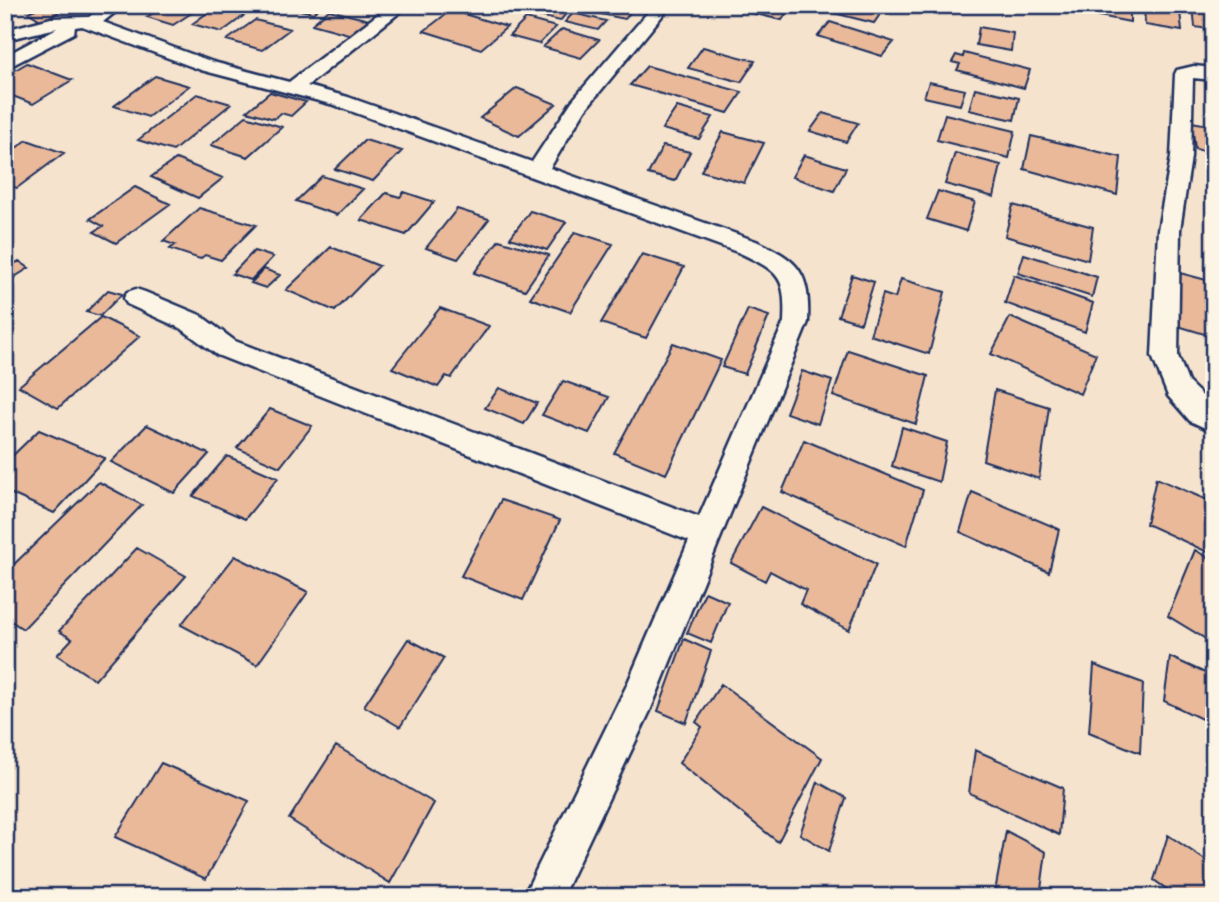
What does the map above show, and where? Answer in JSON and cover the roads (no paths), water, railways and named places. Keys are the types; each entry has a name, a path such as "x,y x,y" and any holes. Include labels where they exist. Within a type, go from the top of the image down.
{"street":[{"path":"5,64 88,23 116,5"},
{"path":"293,88 401,5"},
{"path":"537,173 554,139 628,43 663,5"},
{"path":"5,35 51,23 88,23 207,66 341,101 748,247 783,262 798,286 796,322 638,699 547,894"},
{"path":"1214,74 1184,74 1181,158 1169,230 1165,356 1177,388 1200,413 1214,421"},
{"path":"136,298 191,322 226,348 707,534"}]}
